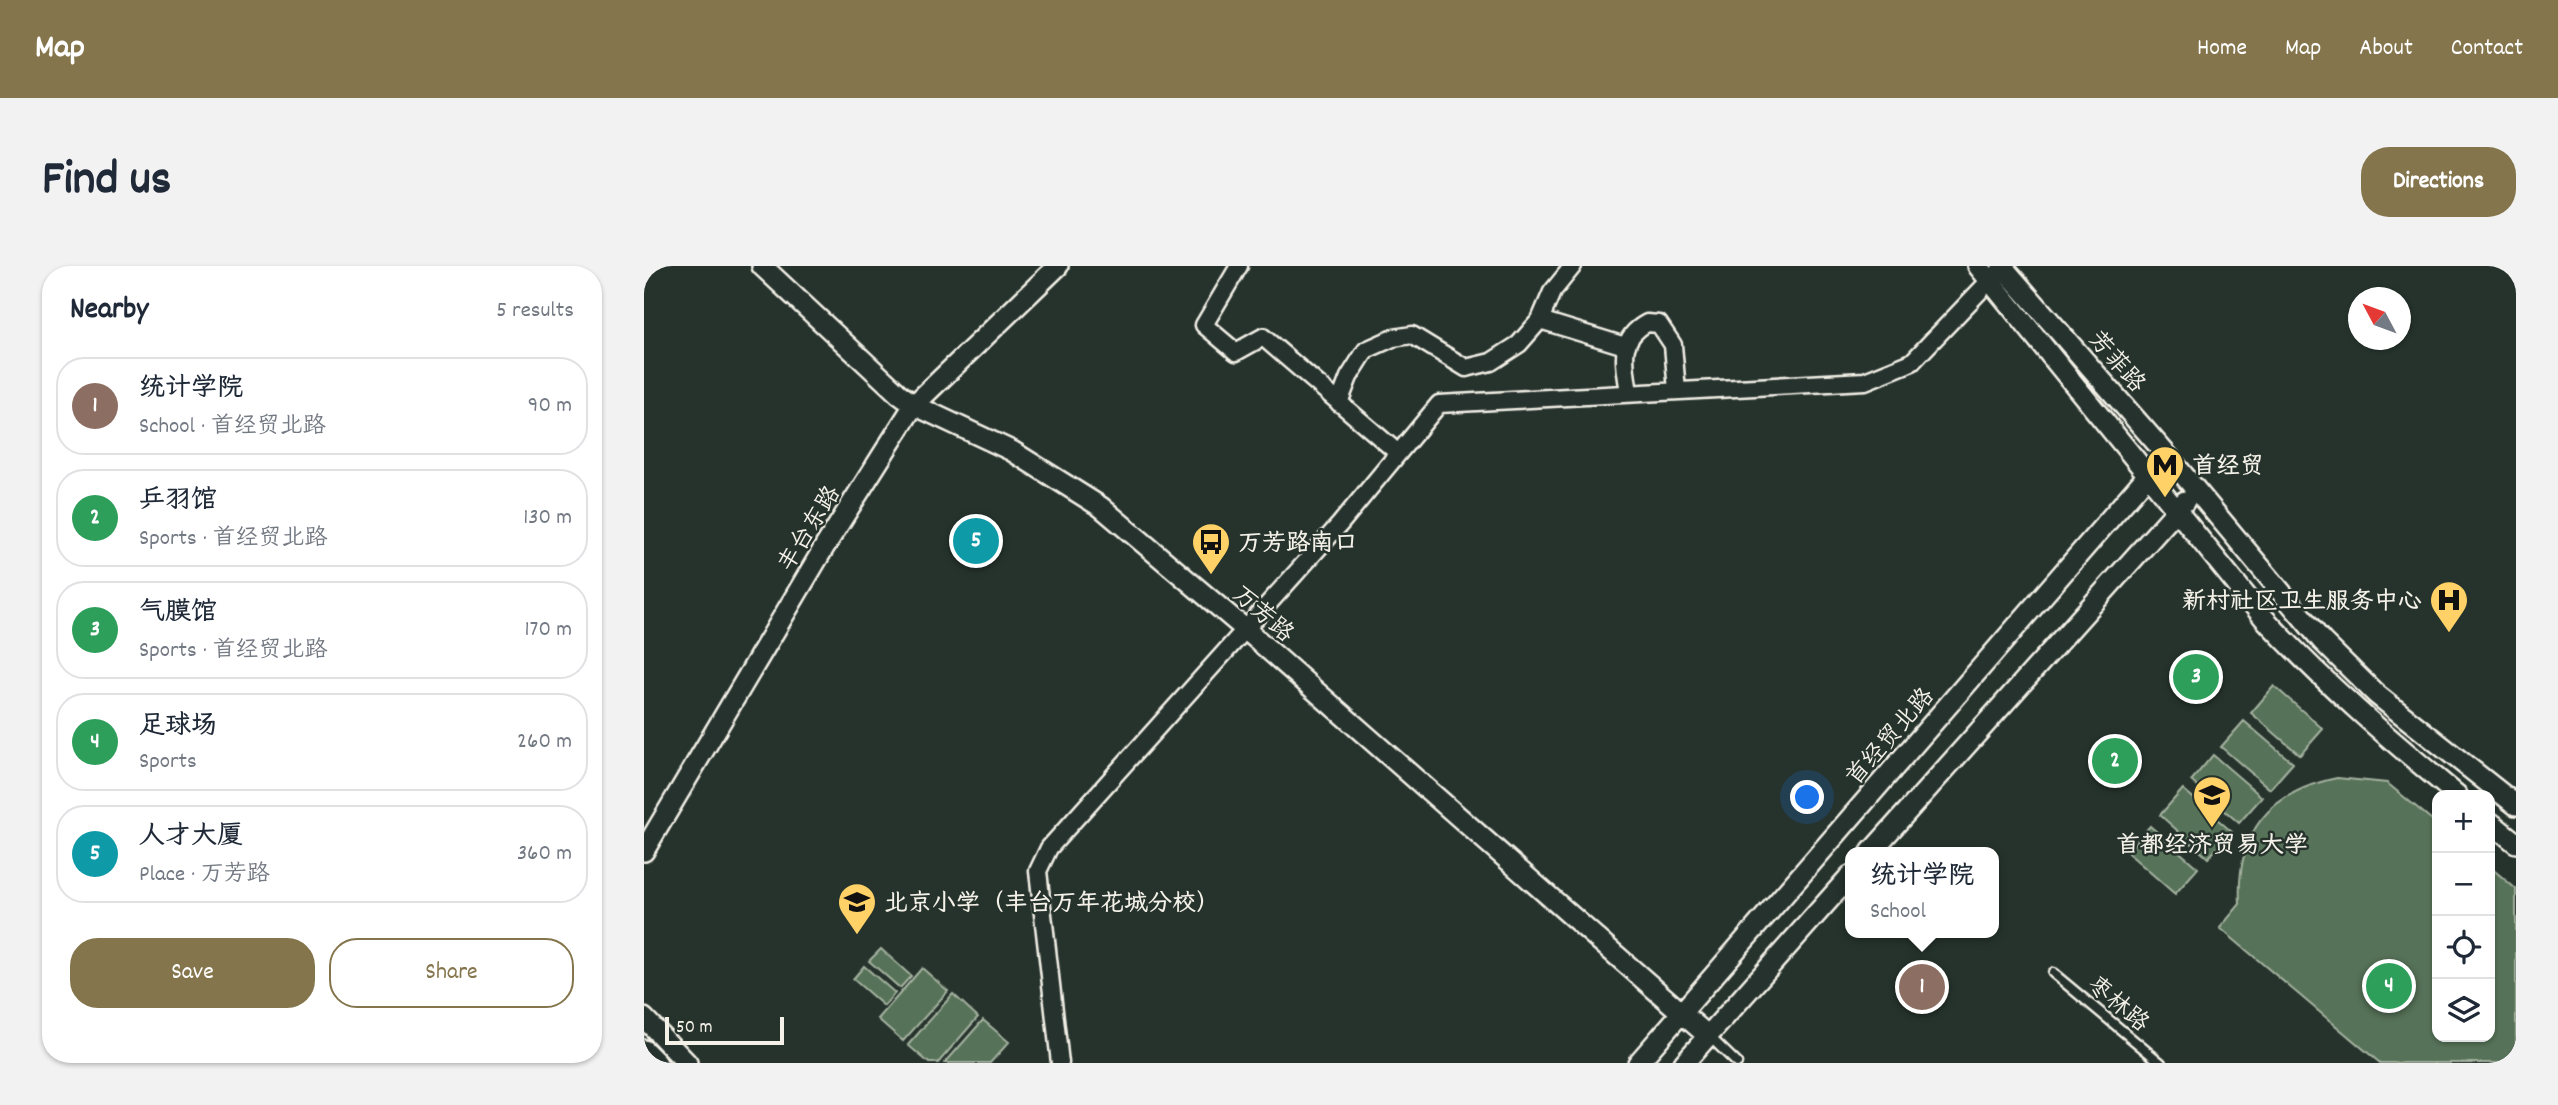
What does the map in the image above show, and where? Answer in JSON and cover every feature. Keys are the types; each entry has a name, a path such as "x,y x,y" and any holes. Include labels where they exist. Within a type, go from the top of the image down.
{"street":[{"name":"万芳路","path":"762,266 886,383 914,405 1012,451 1080,492 1245,629 1708,1036"},
{"name":"丰台东路","path":"644,851 825,546 914,405 1058,266"},
{"path":"1238,266 1204,325 1236,352 1263,337 1398,453"},
{"path":"1339,403 1349,377 1366,350 1393,338 1412,335 1457,364 1476,368 1519,344 1540,320 1552,292 1573,266"},
{"path":"1060,1063 1038,871 1049,848 1245,629 1439,404 1865,381 1912,362 1993,270"},
{"name":"芳菲路","path":"1993,270 2166,454 2194,491 2322,641 2376,694 2516,804"},
{"name":"芳菲路","path":"1993,270 2176,510 2264,618 2308,666 2375,728 2452,790"},
{"path":"1540,320 1625,346"},
{"path":"1629,393 1623,353 1636,329 1647,323 1659,324 1673,345 1677,391"},
{"name":"首经贸北路","path":"1638,1063 2166,454"},
{"path":"1875,847 2194,491"},
{"path":"2264,618 2270,603 2284,597"},
{"path":"2495,826 2516,843"},
{"path":"1684,1063 1845,882"},
{"path":"644,1018 687,1063"},
{"path":"644,1050 657,1063"}],"lane":[{"name":"枣林路","path":"2053,973 2161,1063"},
{"path":"1708,1036 1737,1063"}],"green space":[{"path":"2274,686 2323,729 2300,755 2251,713"},
{"path":"2244,721 2293,763 2270,789 2221,747"},
{"path":"2213,755 2262,797 2239,823 2191,781"},
{"path":"2337,778 2387,783 2432,820 2432,1042 2495,1042 2495,871 2516,889 2516,1063 2380,1063 2220,928 2240,904 2244,856 2261,820 2275,805 2313,785"},
{"path":"2183,789 2232,832 2208,858 2160,815"},
{"path":"2150,826 2198,868 2175,894 2127,852"},
{"path":"881,949 911,976 900,988 869,961"},
{"path":"864,966 895,993 884,1006 853,979"},
{"path":"922,968 948,991 903,1041 878,1019"},
{"path":"953,994 978,1017 938,1063 929,1063 908,1045"},
{"path":"983,1020 1009,1042 990,1063 945,1063"}],"place":[{"name":"首经贸","path":"2165,499"},
{"name":"人才大厦","path":"976,541"},
{"name":"万芳路南口","path":"1211,576"},
{"name":"新村社区卫生服务中心","path":"2449,634"},
{"name":"气膜馆","path":"2196,677"},
{"name":"乒羽馆","path":"2115,761"},
{"name":"首都经济贸易大学","path":"2212,829"},
{"name":"北京小学（丰台万年花城分校）","path":"857,936"},
{"name":"足球场","path":"2389,986"},
{"name":"统计学院","path":"1922,987"}]}
